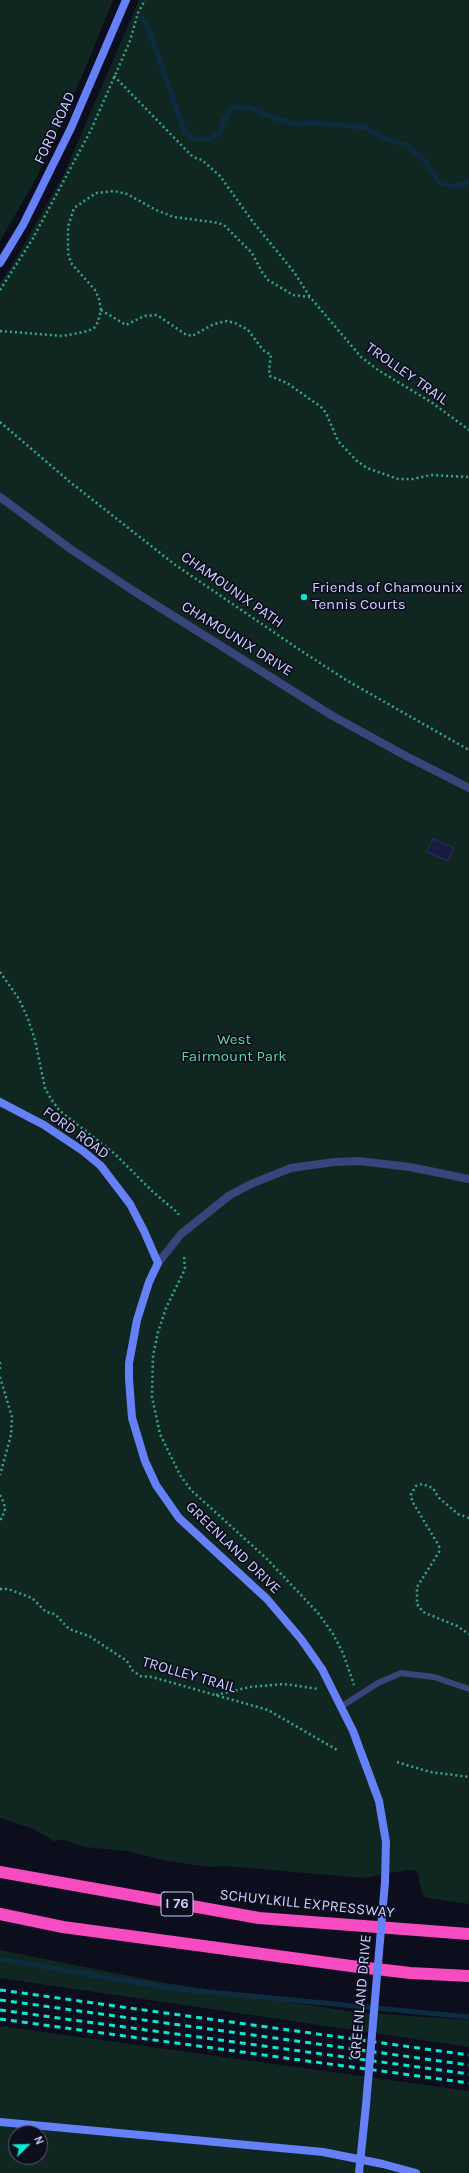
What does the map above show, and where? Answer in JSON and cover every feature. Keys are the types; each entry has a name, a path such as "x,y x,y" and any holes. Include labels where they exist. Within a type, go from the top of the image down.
{"highway":[{"name":"SCHUYLKILL EXPRESSWAY","path":"0,1872 258,1918 469,1934"},
{"path":"0,1914 63,1927 344,1965 410,1973 469,1976"}],"main road":[{"name":"FORD ROAD","path":"0,263 23,225 71,128 126,0"},
{"name":"FORD ROAD","path":"0,1102 44,1125 83,1151 101,1166 130,1204 158,1263"},
{"name":"GREENLAND DRIVE","path":"158,1263 142,1299 132,1340 129,1363 132,1418 145,1461 156,1485 179,1518 271,1604 301,1639 322,1669 342,1706 373,1781 379,1801 386,1842 385,1882 360,2159"},
{"path":"0,2122 322,2152 360,2159 416,2173"},
{"path":"358,2173 360,2159"}],"street":[{"name":"CHAMOUNIX DRIVE","path":"0,497 72,550 132,590 331,715 469,788"},
{"name":"GREENLAND DRIVE","path":"158,1263 169,1247 190,1226 230,1195 251,1184 291,1168 334,1162 359,1161 410,1167 469,1179"}],"lane":[{"path":"342,1706 378,1683 401,1674 434,1676 469,1689"}],"path":[{"path":"0,290 32,240 91,130 145,0"},
{"name":"TROLLEY TRAIL","path":"114,76 193,157 202,160 220,176 253,222 294,272 310,297 344,340 361,357 378,370 431,402 469,430"},
{"path":"0,331 50,336 78,333 94,328 98,322 101,310 95,290 71,263 68,253 68,227 74,208 96,193 114,190 127,194 156,210 174,217 219,223 252,253 268,280 292,295 310,297"},
{"path":"101,310 126,325 144,316 157,315 185,334 192,336 214,324 227,321 235,323 248,330 263,350 271,355 269,370 270,376 287,383 321,407 326,413 338,441 357,461 367,468 398,479 413,479 431,475 469,478"},
{"name":"CHAMOUNIX PATH","path":"0,422 76,487 174,564 346,680 469,750"},
{"path":"0,972 19,999 28,1019 36,1040 45,1088 51,1099 60,1111 115,1154 152,1191 178,1213 180,1218"},
{"path":"184,1257 186,1269 166,1308 158,1332 153,1356 152,1397 160,1434 180,1475 191,1490 268,1559 318,1612 340,1647 354,1685"},
{"path":"0,1362 0,1370"},
{"path":"0,1377 12,1417 11,1435 0,1475"},
{"path":"469,1518 458,1514 438,1497 433,1488 422,1484 416,1486 411,1494 412,1501 439,1546 439,1552 417,1587 417,1604 423,1612 457,1626 469,1634"},
{"path":"0,1495 4,1502 6,1511 0,1521"},
{"name":"TROLLEY TRAIL","path":"0,1589 8,1589 32,1598 46,1612 55,1614 69,1629 89,1636 127,1661 132,1670 140,1676 152,1677 268,1710 339,1751"},
{"path":"215,1695 250,1687 284,1684 316,1690 331,1685"},
{"path":"397,1762 430,1772 469,1777"}],"green space":[{"path":"0,0 113,0 88,62 37,177 0,241"},
{"name":"West Fairmount Park","path":"139,0 469,0 469,1904 427,1898 422,1893 417,1871 407,1870 364,1878 225,1866 211,1867 167,1861 127,1851 84,1847 64,1840 53,1841 34,1829 0,1818 0,283 17,257 63,176"},
{"path":"0,1950 160,1982 354,2012 469,2020 469,2047 0,1978"},
{"path":"0,2026 469,2091 469,2173 0,2173"}],"building":[{"path":"433,839 454,848 448,861 427,852"}],"waterway":[{"path":"141,17 148,27 185,133 196,139 210,139 220,133 223,121 233,107 251,108 274,118 297,124 314,122 332,125 365,127 381,137 408,146 425,161 438,181 453,187 469,182"},
{"path":"0,1959 169,1988 469,2017"}],"railway":[{"path":"0,1990 469,2055"},
{"path":"0,2000 469,2065"},
{"path":"0,2010 469,2074"},
{"path":"0,2019 469,2083"}],"place":[{"name":"Friends of Chamounix Tennis Courts","path":"304,597"}]}
